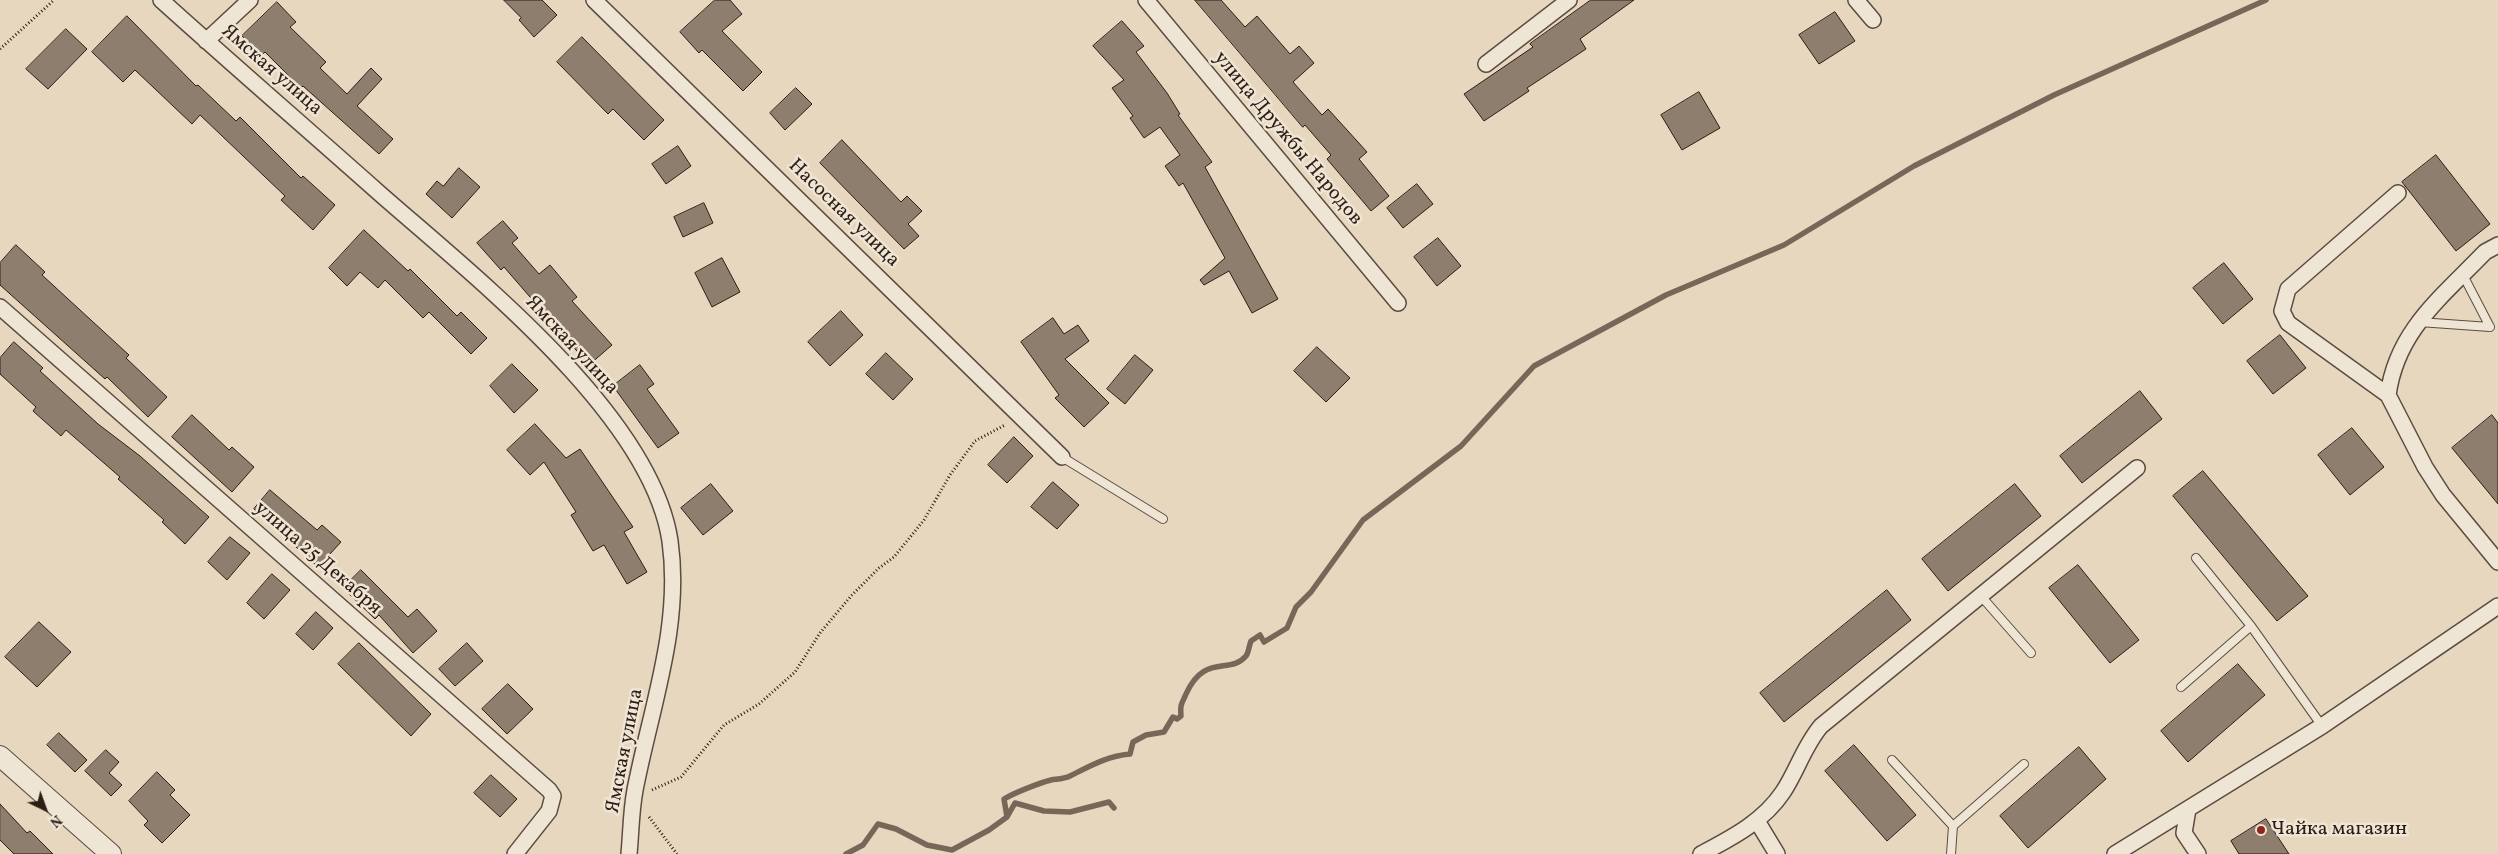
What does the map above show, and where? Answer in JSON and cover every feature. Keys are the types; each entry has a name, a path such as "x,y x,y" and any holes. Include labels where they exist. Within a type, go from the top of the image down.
{"street":[{"name":"Ямская улица","path":"160,0 508,307 579,380 642,462 660,500 670,542 671,621 660,683 634,799 629,854"},
{"path":"206,41 250,0"},
{"name":"Насосная улица","path":"594,0 1062,457"},
{"name":"улица Дружбы Народов","path":"1146,0 1398,303"},
{"path":"1486,64 1569,0"},
{"path":"1856,0 1872,20"},
{"path":"2398,193 2288,289 2282,311 2288,323 2388,395 2425,467 2443,495 2498,562"},
{"path":"2388,395 2391,377 2400,352 2417,322 2485,252 2498,244"},
{"name":"улица 25 Декабря","path":"0,307 543,784 553,796 552,804 515,854"},
{"path":"1700,854 1734,837 1757,821 1782,794 1811,738 1821,726 2137,468"},
{"path":"2115,854 2322,726 2498,606"},
{"path":"0,756 111,854"},
{"path":"2188,809 2184,833 2198,854"},
{"path":"1757,821 1777,854"}],"lane":[{"path":"2417,322 2490,327 2464,274"},
{"path":"1062,457 1164,519"},
{"path":"2196,558 2251,626 2322,726"},
{"path":"1980,595 2031,653"},
{"path":"2181,687 2251,626"},
{"path":"1892,760 1953,826"},
{"path":"1951,854 1953,826 2024,764"}],"path":[{"path":"0,49 54,0"},
{"path":"634,799 680,777 704,752 724,725 758,704 795,672 820,633 851,596 879,568 894,557 924,520 950,475 975,441 1021,416"},
{"path":"649,809 649,818 677,854"}],"building":[{"path":"504,0 542,0 557,15 534,37 519,20 521,18"},
{"path":"715,0 730,0 742,14 722,31 762,72 743,91 702,50 699,53 680,32"},
{"path":"1195,0 1221,0 1245,27 1257,16 1290,54 1299,46 1314,63 1293,82 1322,115 1328,109 1367,152 1359,159 1389,196 1371,211 1327,159 1331,155 1305,125 1303,127"},
{"path":"1591,0 1634,0 1580,39 1586,49 1527,88 1529,91 1484,121 1464,94 1533,47 1530,44"},
{"path":"277,2 296,22 290,27 326,62 320,68 347,94 371,68 382,79 357,106 393,139 379,154 303,86 301,88 265,52 262,55 242,36"},
{"path":"1835,12 1855,41 1819,64 1799,35"},
{"path":"127,16 196,86 198,85 236,121 240,117 301,178 303,176 335,205 313,230 281,200 285,196 200,115 192,124 135,70 123,82 92,52"},
{"path":"1122,21 1144,46 1136,52 1167,93 1180,114 1178,115 1212,162 1205,167 1278,299 1252,313 1229,271 1204,285 1200,280 1225,258 1183,183 1179,186 1165,166 1180,155 1160,127 1144,138 1130,118 1133,116 1112,88 1124,80 1093,46"},
{"path":"66,29 87,49 48,89 26,69"},
{"path":"582,37 664,120 644,140 613,109 608,114 557,62"},
{"path":"796,88 812,104 785,130 770,113"},
{"path":"1699,92 1720,128 1682,150 1661,115"},
{"path":"842,140 901,202 907,196 922,211 908,224 919,236 904,249 820,163"},
{"path":"678,146 691,166 666,184 652,164"},
{"path":"2436,155 2490,224 2456,251 2402,182"},
{"path":"459,168 480,187 452,218 426,194 437,181 443,186"},
{"path":"1417,184 1433,204 1403,228 1387,208"},
{"path":"704,203 713,223 683,237 674,217"},
{"path":"503,221 518,238 512,243 539,274 550,265 577,297 572,301 612,345 589,365 504,267 501,270 477,243"},
{"path":"364,230 408,271 410,269 457,316 461,312 487,338 471,354 429,312 423,318 385,280 378,288 360,272 347,286 329,268"},
{"path":"1438,238 1461,266 1437,286 1414,257"},
{"path":"16,245 45,272 42,275 129,355 126,358 167,397 148,417 107,377 105,379 0,285 0,263"},
{"path":"722,258 740,292 712,307 695,273"},
{"path":"2224,263 2253,299 2223,324 2193,288"},
{"path":"841,311 863,335 830,366 808,342"},
{"path":"1053,318 1064,334 1078,325 1089,341 1065,359 1109,403 1084,427 1055,398 1059,395 1021,342"},
{"path":"2280,335 2306,368 2273,394 2247,361"},
{"path":"14,342 43,368 40,371 98,424 140,456 209,517 185,544 162,522 164,520 118,479 120,477 66,430 61,436 33,411 36,407 0,374 0,358"},
{"path":"1317,347 1350,378 1326,402 1294,371"},
{"path":"886,353 913,379 893,400 866,374"},
{"path":"1135,355 1153,370 1125,404 1107,389"},
{"path":"512,364 538,390 514,413 490,386"},
{"path":"640,365 654,384 647,389 679,433 658,448 613,386"},
{"path":"2140,391 2162,419 2082,483 2060,456"},
{"path":"192,415 229,450 232,447 254,467 232,492 172,437"},
{"path":"2492,415 2498,423 2498,504 2452,448"},
{"path":"535,424 566,458 580,449 633,527 624,532 647,572 627,584 604,545 593,551 571,515 576,512 544,462 530,475 507,450"},
{"path":"2352,428 2384,467 2350,495 2318,455"},
{"path":"1014,437 1033,456 1007,483 988,465"},
{"path":"2203,471 2308,596 2277,621 2173,496"},
{"path":"1053,482 1079,505 1057,529 1031,507"},
{"path":"711,484 733,511 703,535 681,508"},
{"path":"2015,484 2041,516 1948,591 1922,559"},
{"path":"270,490 317,530 322,525 341,542 318,567 254,509"},
{"path":"230,537 250,553 227,580 208,562"},
{"path":"2078,565 2139,640 2110,663 2049,588"},
{"path":"361,570 408,617 417,609 437,631 413,653 379,615 375,619 343,588"},
{"path":"272,574 290,590 264,619 247,603"},
{"path":"1887,590 1911,620 1784,722 1760,693"},
{"path":"316,612 333,628 313,650 296,634"},
{"path":"39,622 71,652 37,687 5,657"},
{"path":"359,643 431,714 411,736 338,664"},
{"path":"467,643 483,661 455,686 439,669"},
{"path":"2238,664 2265,695 2188,762 2161,731"},
{"path":"508,684 533,709 507,734 482,709"},
{"path":"59,733 87,760 75,772 47,745"},
{"path":"1854,745 1916,815 1887,841 1825,771"},
{"path":"2079,747 2106,779 2028,848 2000,816"},
{"path":"106,750 119,762 109,773 122,785 111,796 85,771"},
{"path":"157,772 175,790 170,795 190,815 162,843 144,825 148,821 129,801"},
{"path":"491,775 517,799 500,817 474,793"},
{"path":"0,804 27,833 30,831 53,854 14,854 0,840"},
{"name":"Чайка магазин","path":"2266,819 2289,854 2239,854 2231,841"}],"waterway":[{"path":"846,854 863,845 878,824 896,829 927,845 952,850 989,830 1007,817 1004,799 1040,783 1068,777 1106,759 1130,754 1133,742 1146,735 1164,732 1173,717 1177,719 1181,716 1181,706 1186,694 1193,681 1201,673 1240,661 1246,656 1251,641 1260,635 1264,642 1287,628 1296,607 1311,592 1363,520 1461,446 1534,366 1666,295 1784,245 1914,166 2054,95 2266,0"},
{"path":"1007,817 1015,803 1044,811 1070,812 1109,802 1114,808"}],"place":[{"name":"Чайка магазин","path":"2261,830"}]}
